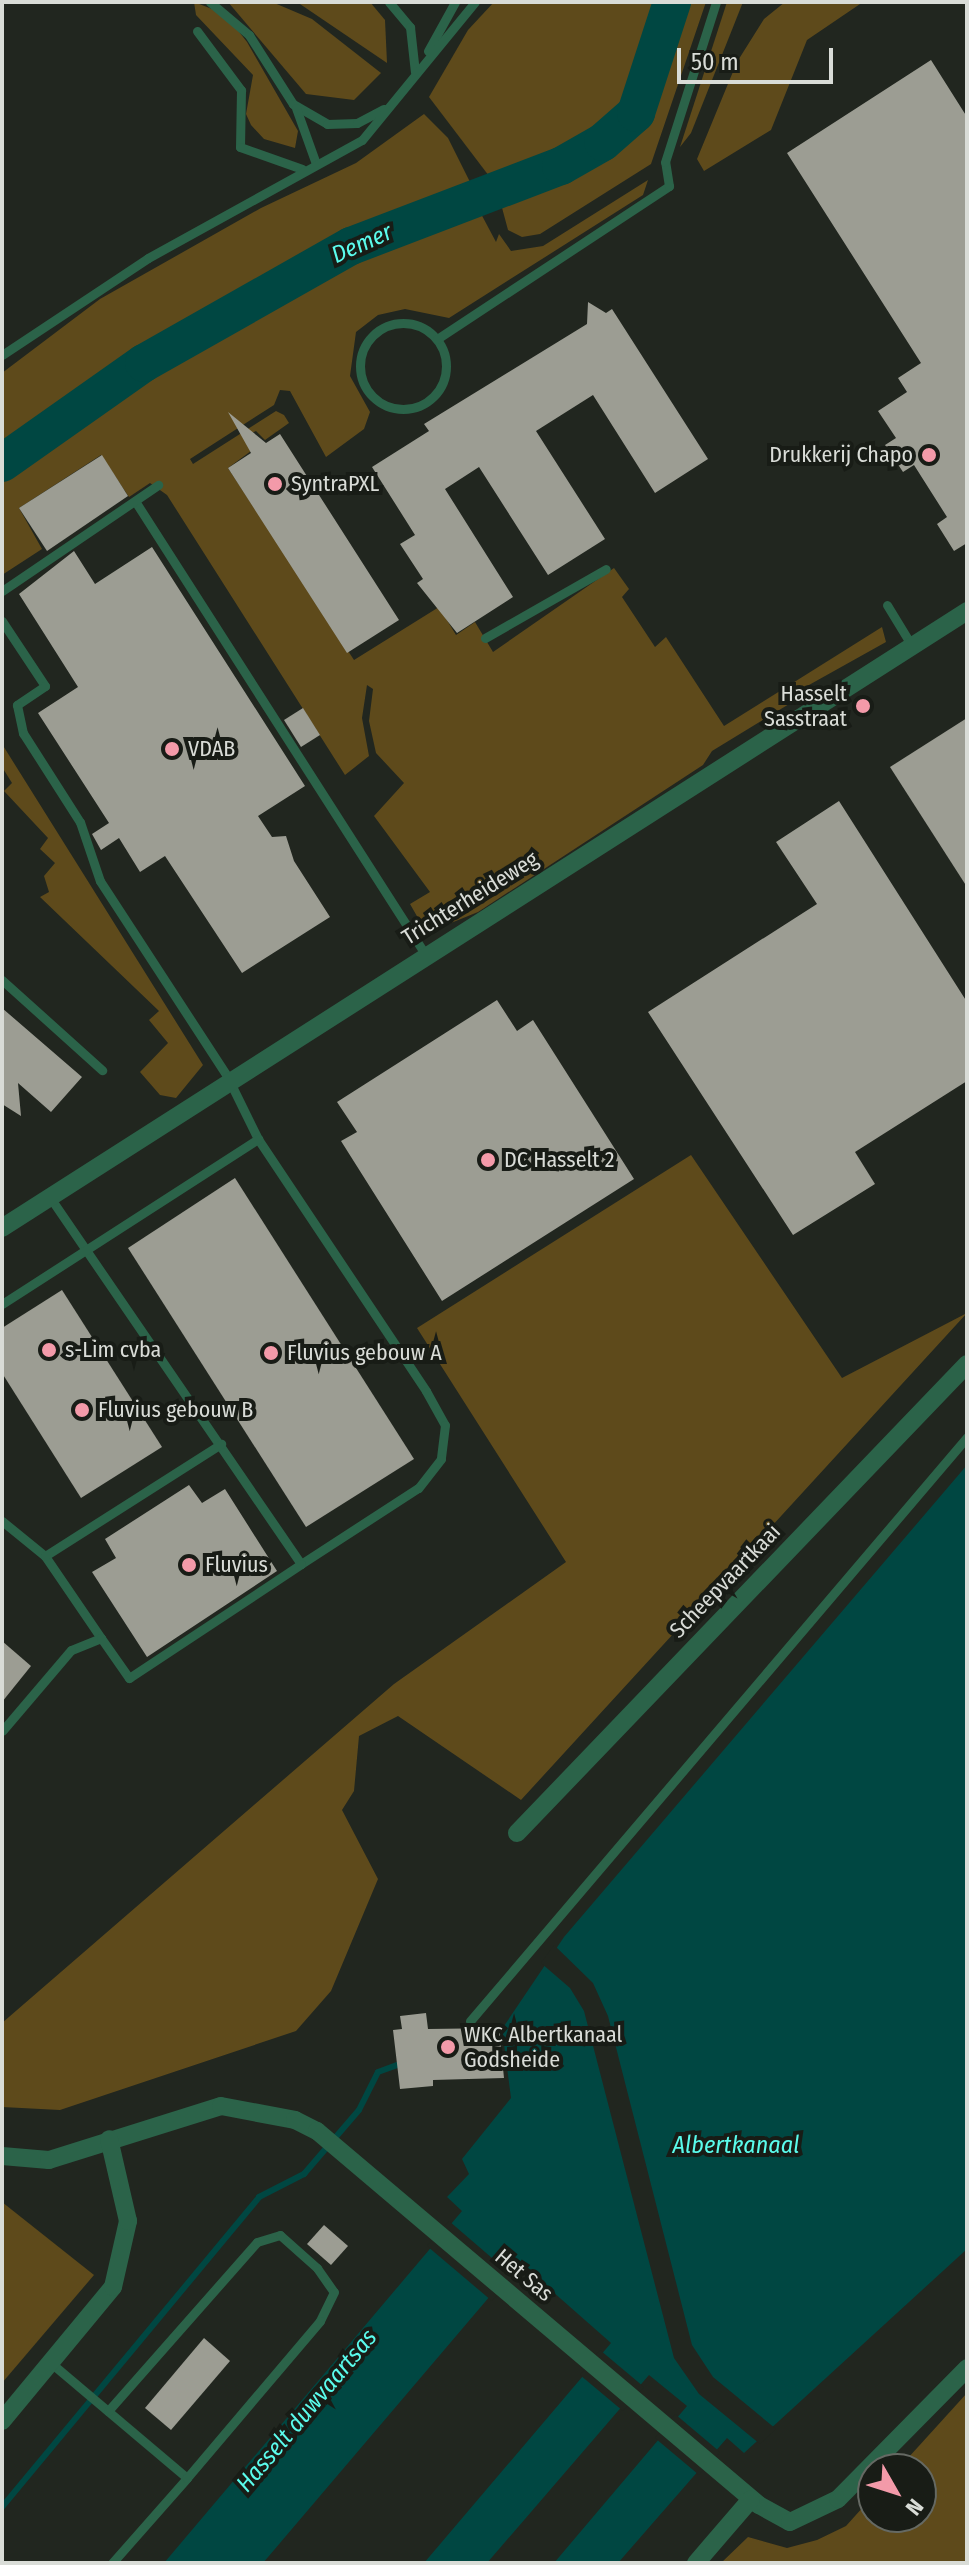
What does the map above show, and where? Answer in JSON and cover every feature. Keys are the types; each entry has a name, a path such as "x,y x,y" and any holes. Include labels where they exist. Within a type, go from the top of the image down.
{"street":[{"name":"Trichterheideweg","path":"2,1228 228,1079 967,611"},
{"name":"Scheepvaartkaai","path":"517,1833 967,1364"},
{"name":"Het Sas","path":"109,2139 187,2112 255,2108 317,2131 751,2499 790,2522 811,2516 838,2499 967,2368"},
{"path":"2,2156 49,2160 109,2139 128,2221 113,2287 2,2421"},
{"path":"696,2563 751,2499"}],"lane":[{"path":"210,2 249,35 293,104 316,164"},
{"path":"389,2 410,27 418,52 415,75"},
{"path":"415,75 455,2"},
{"path":"2,355 148,258 302,169 362,140 475,2"},
{"path":"437,339 669,186 665,162 716,2"},
{"path":"197,31 241,90 240,147 302,169"},
{"path":"293,104 327,124 357,123 389,105"},
{"path":"395,323 411,323 437,339 446,357 437,393 403,410 372,397 359,368 368,339 395,323"},
{"path":"2,591 158,485"},
{"path":"135,501 425,954"},
{"path":"485,638 606,569"},
{"path":"887,605 912,646"},
{"path":"2,621 45,686 17,705 23,733 80,822 100,881 228,1079 258,1139 445,1425 441,1459 418,1488 129,1678 45,1556 2,1521"},
{"path":"2,980 102,1070"},
{"path":"2,1304 258,1139"},
{"path":"50,1197 301,1564"},
{"path":"470,2021 967,1437"},
{"path":"45,1556 221,1444"},
{"path":"2,1731 71,1650 101,1638"},
{"path":"108,2411 257,2242 280,2235 317,2268 334,2292 320,2321 112,2563"},
{"path":"51,2363 187,2478"}],"shaded area":[{"path":"194,2 225,14 247,42 298,131 295,148 264,139 251,125 246,114 253,75 196,15"},
{"path":"228,2 272,2 312,19 381,73 354,100 306,94"},
{"path":"297,2 370,2 385,20 387,63"},
{"path":"494,2 664,2 639,93 611,125 489,176 429,97 468,30"},
{"path":"689,2 706,2 651,164 540,234 522,237 508,230 501,204 576,175 642,128"},
{"path":"727,2 743,2 691,133 680,147"},
{"path":"785,2 863,2 807,40 771,130 704,171 697,159 737,62 764,19"},
{"path":"424,114 448,138 470,182 346,235 116,365 2,454 2,373 100,299 261,208 356,163"},
{"path":"648,180 643,195 449,318 405,309 378,315 356,332 350,376 370,412 364,429 326,457 290,391 280,390 274,405 190,459 193,464 276,411 284,415 289,423 265,440 256,431 247,435 251,451 228,468 354,660 439,607 456,635 475,622 493,652 614,568 629,589 622,597 655,647 666,637 724,726 882,627 886,642 800,690 799,698 712,751 703,765 478,912 446,925 418,918 410,904 430,892 374,816 404,783 376,753 369,721 373,689 367,685 362,718 369,756 345,775 167,495 150,483 129,497 101,455 19,508 42,549 2,575 2,483 155,373 363,258 479,210 496,242 499,234 511,251 543,246"},
{"path":"2,744 203,1065 176,1098 160,1095 140,1072 168,1043 149,1020 159,1011 40,897 49,892 44,876 55,863 40,849 48,838 4,791 12,783 2,767"},
{"path":"691,1155 842,1378 967,1313 521,1800 398,1716 359,1736 354,1791 342,1810 378,1879 331,1991 296,2031 60,2110 2,2107 2,2023 394,1684 566,1562 417,1328"},
{"path":"2,2202 94,2275 2,2383"},
{"path":"967,2393 967,2563 721,2563 748,2537 787,2548 817,2540 846,2526 857,2514 857,2533 937,2533 937,2453 913,2453"}],"water":[{"name":"Albertkanaal","path":"967,1465 967,2249 744,2453 727,2438 618,2563 554,2563 687,2406 649,2375 487,2563 424,2563 611,2343 519,2262 263,2563 164,2563 462,2211 447,2197 469,2174 462,2159 511,2098 502,2029 564,1937"}],"pier":[{"path":"554,1945 593,1983 608,2016 692,2345 713,2377 776,2429 760,2444 699,2394 674,2358 584,2011 570,1988 541,1963"},
{"path":"449,2221 513,2276 492,2301 427,2246"},
{"path":"600,2350 644,2387 623,2411 580,2375"},
{"path":"675,2414 720,2452 699,2475 655,2438"}],"building":[{"path":"931,60 967,117 967,543 954,551 937,524 947,517 914,465 903,472 885,445 896,438 878,411 907,392 898,378 921,363 787,153"},
{"name":"SyntraPXL","path":"588,302 606,313 612,309 708,459 655,493 593,395 536,431 605,539 548,575 479,467 445,489 513,597 457,633 417,583 423,579 400,544 415,535 372,467 429,431 424,424 587,324"},
{"path":"228,412 266,443 280,434 399,620 347,653 228,468 251,453"},
{"path":"102,455 128,496 47,551 19,508"},
{"name":"VDAB","path":"152,547 305,786 258,816 272,837 286,836 294,861 330,917 242,973 165,856 140,872 119,838 101,850 92,834 109,823 38,713 78,687 19,594 74,551 95,584"},
{"path":"303,708 320,735 301,747 284,720"},
{"path":"967,718 967,887 890,767"},
{"path":"839,801 967,1002 967,1081 855,1152 875,1184 793,1235 648,1012 817,904 776,842"},
{"name":"DC Hasselt 2","path":"497,1000 517,1031 533,1020 634,1179 442,1301 341,1141 357,1132 337,1102"},
{"path":"2,1008 82,1077 51,1112 18,1083 21,1116 2,1104"},
{"name":"Fluvius gebouw A","path":"235,1178 414,1459 306,1527 128,1248"},
{"name":"Fluvius gebouw B","path":"62,1290 162,1447 81,1498 2,1373 2,1328"},
{"name":"Fluvius","path":"189,1485 202,1503 225,1489 277,1571 147,1657 92,1572 116,1558 105,1539"},
{"path":"2,1641 31,1666 2,1702"},
{"name":"WKC Albertkanaal Godsheide","path":"426,2013 428,2029 499,2028 504,2078 433,2080 433,2086 400,2089 393,2030 402,2029 400,2016"},
{"path":"324,2225 348,2246 331,2265 307,2244"},
{"path":"204,2338 230,2361 171,2430 145,2408"}],"waterway":[{"name":"Demer","path":"2,463 144,363 351,246 561,166 603,142 636,113 672,2"},
{"path":"2,2507 259,2197 304,2174 359,2110 378,2072 397,2065"}],"place":[{"name":"Drukkerij Chapo","path":"929,455"},
{"name":"SyntraPXL","path":"275,484"},
{"name":"Hasselt Sasstraat","path":"863,706"},
{"name":"VDAB","path":"172,749"},
{"name":"DC Hasselt 2","path":"488,1160"},
{"name":"s-Lim cvba","path":"49,1350"},
{"name":"Fluvius gebouw A","path":"271,1353"},
{"name":"Fluvius gebouw B","path":"82,1410"},
{"name":"Fluvius","path":"189,1565"},
{"name":"WKC Albertkanaal Godsheide","path":"448,2047"}],"water label":[{"name":"Hasselt duwvaartsas","path":"307,2411"}]}
